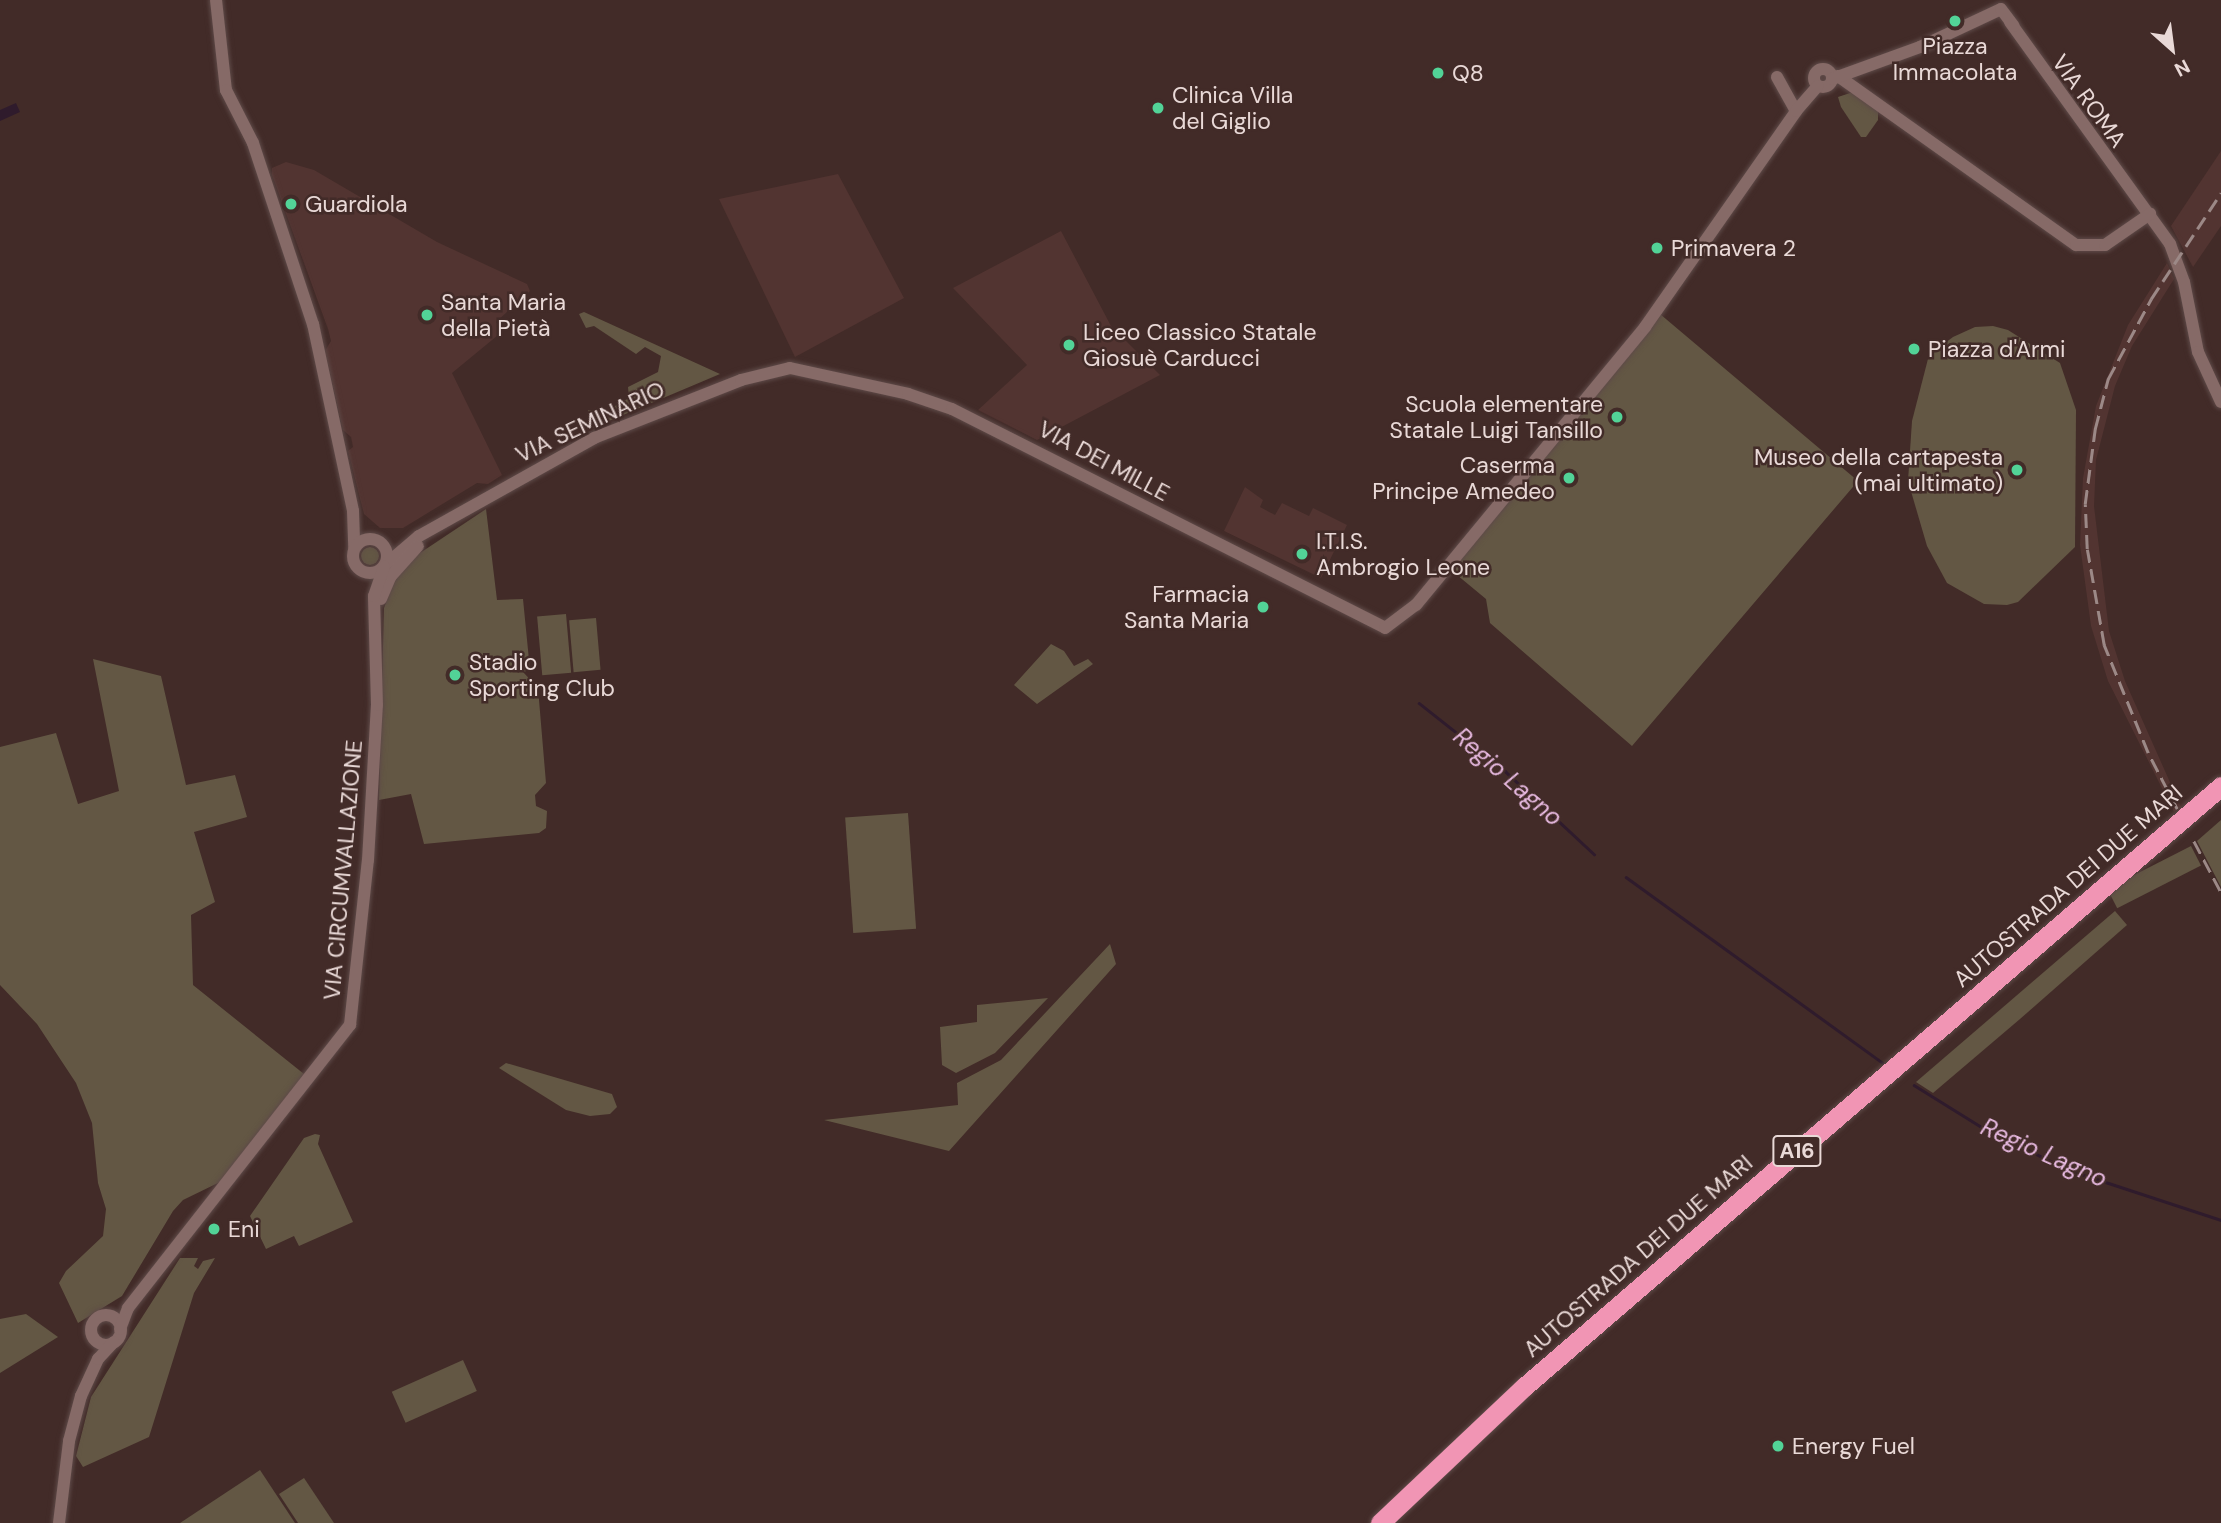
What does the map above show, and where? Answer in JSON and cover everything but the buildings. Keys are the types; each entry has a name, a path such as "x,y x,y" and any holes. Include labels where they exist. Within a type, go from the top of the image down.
{"highway":[{"name":"AUTOSTRADA DEI DUE MARI","path":"1380,1523 1525,1386 2221,786"},
{"name":"AUTOSTRADA DEI DUE MARI","path":"1398,1523 1534,1396 2221,803"}],"street":[{"path":"216,0 226,90 253,143 313,324 352,511 353,561 364,573 385,565 387,553 352,511"},
{"name":"VIA ROMA","path":"1835,77 1920,47 2001,9 2150,214 2177,259 2198,352 2221,402"},
{"path":"1777,77 1796,111 1818,86 1827,87 1835,77 2076,244 2105,245 2150,214"},
{"name":"VIA DEI MILLE","path":"790,368 908,394 952,409 1385,628 1416,605 1645,327 1796,111"},
{"name":"VIA SEMINARIO","path":"385,565 419,536 440,523 642,416 741,380 790,368"},
{"name":"VIA CIRCUMVALLAZIONE","path":"374,608 399,564 440,523"},
{"name":"VIA SEMINARIO","path":"375,540 393,543 419,536"},
{"path":"354,548 375,540"},
{"name":"VIA CIRCUMVALLAZIONE","path":"374,608 385,565"},
{"name":"VIA CIRCUMVALLAZIONE","path":"120,1329 128,1308 350,1025 368,860 377,705 374,608 364,573"},
{"path":"98,1359 92,1324 128,1308"},
{"path":"59,1523 69,1441 81,1396 98,1359 114,1342 120,1329 108,1315"},
{"path":"96,1341 114,1342"}],"shaded area":[{"path":"1853,92 1878,111 1878,120 1866,137 1861,137 1841,107 1838,97"},
{"path":"16,103 20,112 0,121 0,110"},
{"path":"2221,151 2221,226 2193,267 2171,226"},
{"path":"286,162 314,170 437,242 527,284 530,291 496,322 503,331 452,373 502,475 488,484 477,483 403,528 380,528 364,514 348,451 353,447 351,437 343,430 325,351 331,341 328,329 272,175 272,168"},
{"path":"838,174 904,298 795,357 719,199"},
{"name":"Liceo Classico Statale Giosuè Carducci","path":"1061,231 1111,326 1160,375 1037,440 978,410 1027,365 953,288"},
{"path":"2167,263 2174,279 2132,346 2115,386 2096,460 2094,506 2109,631 2125,681 2181,807 2174,812 2108,681 2091,626 2080,545 2083,478 2096,406 2128,325"},
{"path":"584,312 720,374 590,429 588,410 608,410 629,398 628,387 658,372 661,356 645,347 636,354 594,326 586,328 579,314"},
{"path":"1660,314 1858,481 1632,746 1490,623 1486,599 1451,570"},
{"path":"1993,326 2008,330 2060,363 2076,410 2075,547 2018,602 2007,605 1984,604 1947,583 1927,546 1908,481 1912,421 1929,355 1953,337 1975,327"},
{"name":"I.T.I.S. Ambrogio Leone","path":"1245,487 1263,500 1260,507 1275,515 1282,503 1309,516 1313,508 1347,525 1321,578 1224,531"},
{"name":"Stadio Sporting Club","path":"486,509 497,600 523,599 530,670 523,672 538,688 546,783 535,795 536,806 547,811 546,828 539,833 424,844 411,794 379,800 384,608 395,579 414,557"},
{"path":"370,547 378,552 379,556 374,564 370,565 362,560 361,556 366,548"},
{"path":"566,614 571,673 542,675 537,617"},
{"path":"596,618 601,670 574,672 569,620"},
{"path":"1051,644 1064,651 1074,666 1088,659 1093,664 1037,704 1014,685"},
{"path":"93,659 161,676 186,785 235,775 247,817 194,832 215,902 191,915 193,985 304,1074 220,1182 183,1200 173,1211 122,1296 78,1323 59,1283 66,1271 103,1236 106,1209 98,1183 92,1123 76,1083 37,1024 0,985 0,747 56,733 78,804 119,791"},
{"path":"908,813 916,929 853,933 845,817"},
{"path":"2221,820 2221,887 2197,841"},
{"path":"2191,846 2201,866 2117,908 2107,889"},
{"path":"2115,911 2127,925 2020,1019 1933,1093 1916,1082"},
{"path":"1110,944 1116,964 949,1151 824,1120 958,1105 957,1083 1001,1060"},
{"path":"1048,998 995,1053 956,1073 942,1065 940,1027 977,1022 977,1005"},
{"path":"506,1063 612,1094 617,1107 610,1114 590,1116 566,1110 499,1068"},
{"path":"320,1135 318,1144 353,1222 299,1246 294,1236 266,1249 250,1216 304,1138"},
{"path":"180,1258 198,1258 194,1266 198,1269 203,1261 215,1258 194,1293 149,1437 83,1467 76,1456 91,1397"},
{"path":"26,1314 58,1337 0,1373 0,1319"},
{"path":"463,1360 477,1391 406,1423 392,1392"},
{"path":"260,1470 295,1523 180,1523"},
{"path":"304,1478 334,1523 298,1523 279,1494"}],"waterway":[{"name":"Regio Lagno","path":"1419,703 1505,771 1594,854"},
{"path":"1626,877 1883,1063"},
{"name":"Regio Lagno","path":"1914,1085 1983,1128 2069,1170 2221,1220"}],"railway":[{"path":"2177,809 2148,753 2104,645 2087,549 2085,504 2095,429 2108,379 2151,299 2221,193"},
{"path":"2194,841 2221,892"}],"place":[{"name":"Piazza Immacolata","path":"1955,21"},
{"name":"Q8","path":"1438,73"},
{"name":"Clinica Villa del Giglio","path":"1158,108"},
{"name":"Guardiola","path":"291,204"},
{"name":"Primavera 2","path":"1657,248"},
{"name":"Santa Maria della Pietà","path":"427,315"},
{"name":"Liceo Classico Statale Giosuè Carducci","path":"1069,345"},
{"name":"Piazza d'Armi","path":"1914,349"},
{"name":"Scuola elementare Statale Luigi Tansillo","path":"1617,417"},
{"name":"Museo della cartapesta (mai ultimato)","path":"2017,470"},
{"name":"Caserma Principe Amedeo","path":"1569,478"},
{"name":"I.T.I.S. Ambrogio Leone","path":"1302,554"},
{"name":"Farmacia Santa Maria","path":"1263,607"},
{"name":"Stadio Sporting Club","path":"455,675"},
{"name":"Eni","path":"214,1229"},
{"name":"Energy Fuel","path":"1778,1446"}]}
